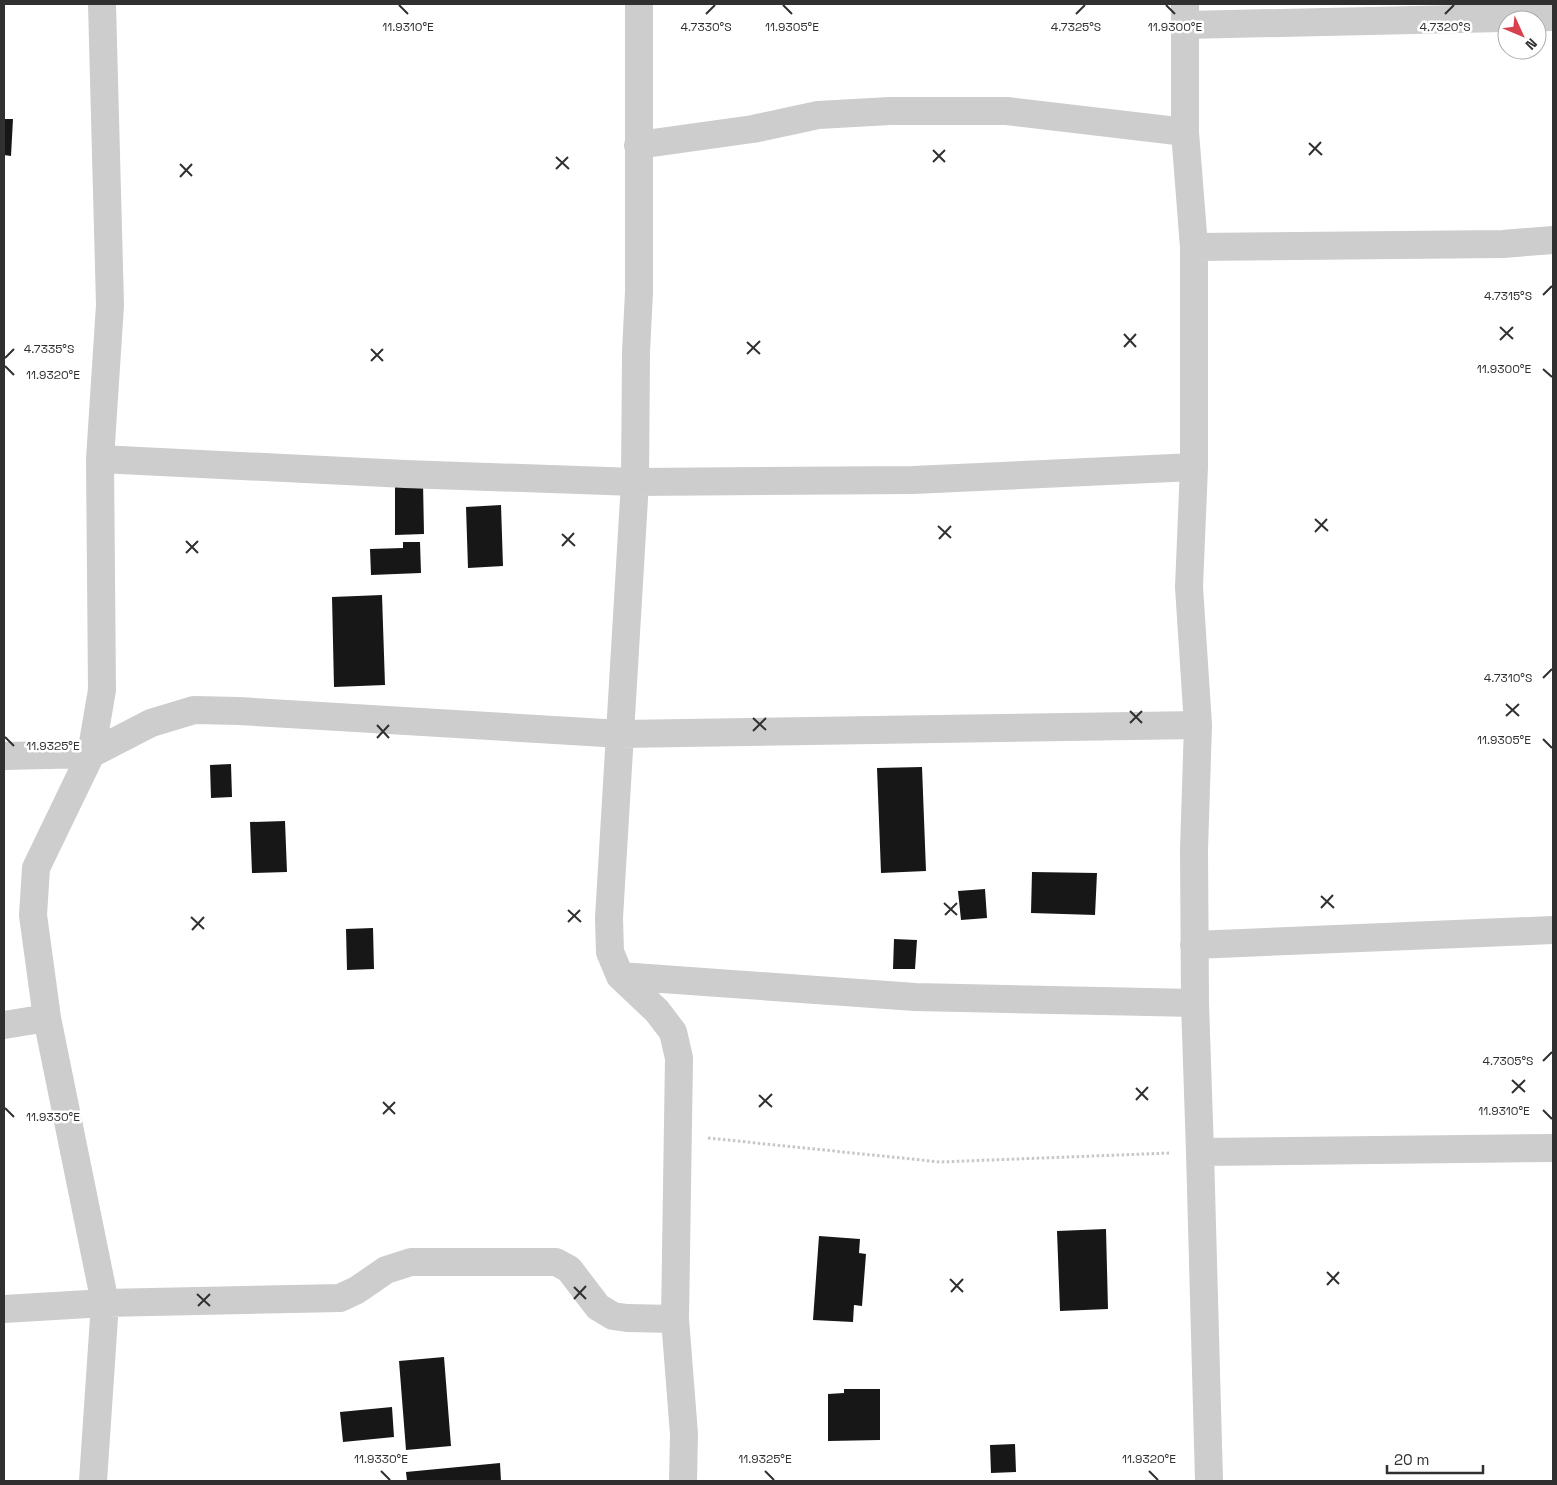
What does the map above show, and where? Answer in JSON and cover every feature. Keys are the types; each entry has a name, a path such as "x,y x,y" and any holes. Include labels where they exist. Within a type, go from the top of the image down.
{"street":[{"path":"93,1481 105,1303 47,1018 33,915 36,868 91,754 102,690 100,459 110,305 102,4"},
{"path":"639,4 635,482 622,734 609,918 610,952 620,976 658,1011 673,1032 679,1058 675,1319 684,1434 683,1481"},
{"path":"1209,1481 1194,945 1194,850 1198,724 1189,587 1194,467 1194,247 1186,132 1185,14 1553,17"},
{"path":"638,145 753,129 818,114 890,111 1007,111 1186,132"},
{"path":"1194,247 1503,244 1553,240"},
{"path":"100,459 396,474 635,482 914,480 1194,467"},
{"path":"4,756 91,754 151,723 194,710 622,734 1198,724"},
{"path":"1194,945 1553,930"},
{"path":"620,976 915,997 1195,1003"},
{"path":"4,1025 47,1018"},
{"path":"1200,1152 1553,1148"},
{"path":"4,1309 105,1303 340,1298 357,1290 386,1270 411,1262 556,1262 568,1269 598,1307 613,1316 675,1319"}],"path":[{"path":"678,1134 940,1162 1200,1152"}],"building":[{"path":"4,119 13,119 11,156 4,155"},
{"path":"423,482 424,534 395,535 395,483"},
{"path":"501,505 503,566 468,568 466,507"},
{"path":"403,542 420,542 421,573 371,575 370,549 403,548"},
{"path":"382,595 385,685 334,687 332,597"},
{"path":"231,764 232,797 211,798 210,765"},
{"path":"922,767 926,871 881,873 877,768"},
{"path":"285,821 287,872 252,873 250,822"},
{"path":"1032,872 1097,873 1095,915 1031,913"},
{"path":"985,889 987,918 961,920 958,891"},
{"path":"373,928 374,969 347,970 346,929"},
{"path":"894,939 917,940 915,969 893,969"},
{"path":"1106,1229 1108,1309 1060,1311 1057,1231"},
{"path":"819,1236 860,1239 859,1253 866,1254 862,1306 854,1305 853,1322 813,1320"},
{"path":"444,1357 451,1446 406,1450 399,1361"},
{"path":"844,1389 880,1389 880,1440 828,1441 828,1394 844,1393"},
{"path":"392,1407 394,1437 343,1442 340,1412"},
{"path":"1015,1444 1016,1472 991,1473 990,1445"},
{"path":"500,1463 501,1481 407,1481 406,1472"}]}
